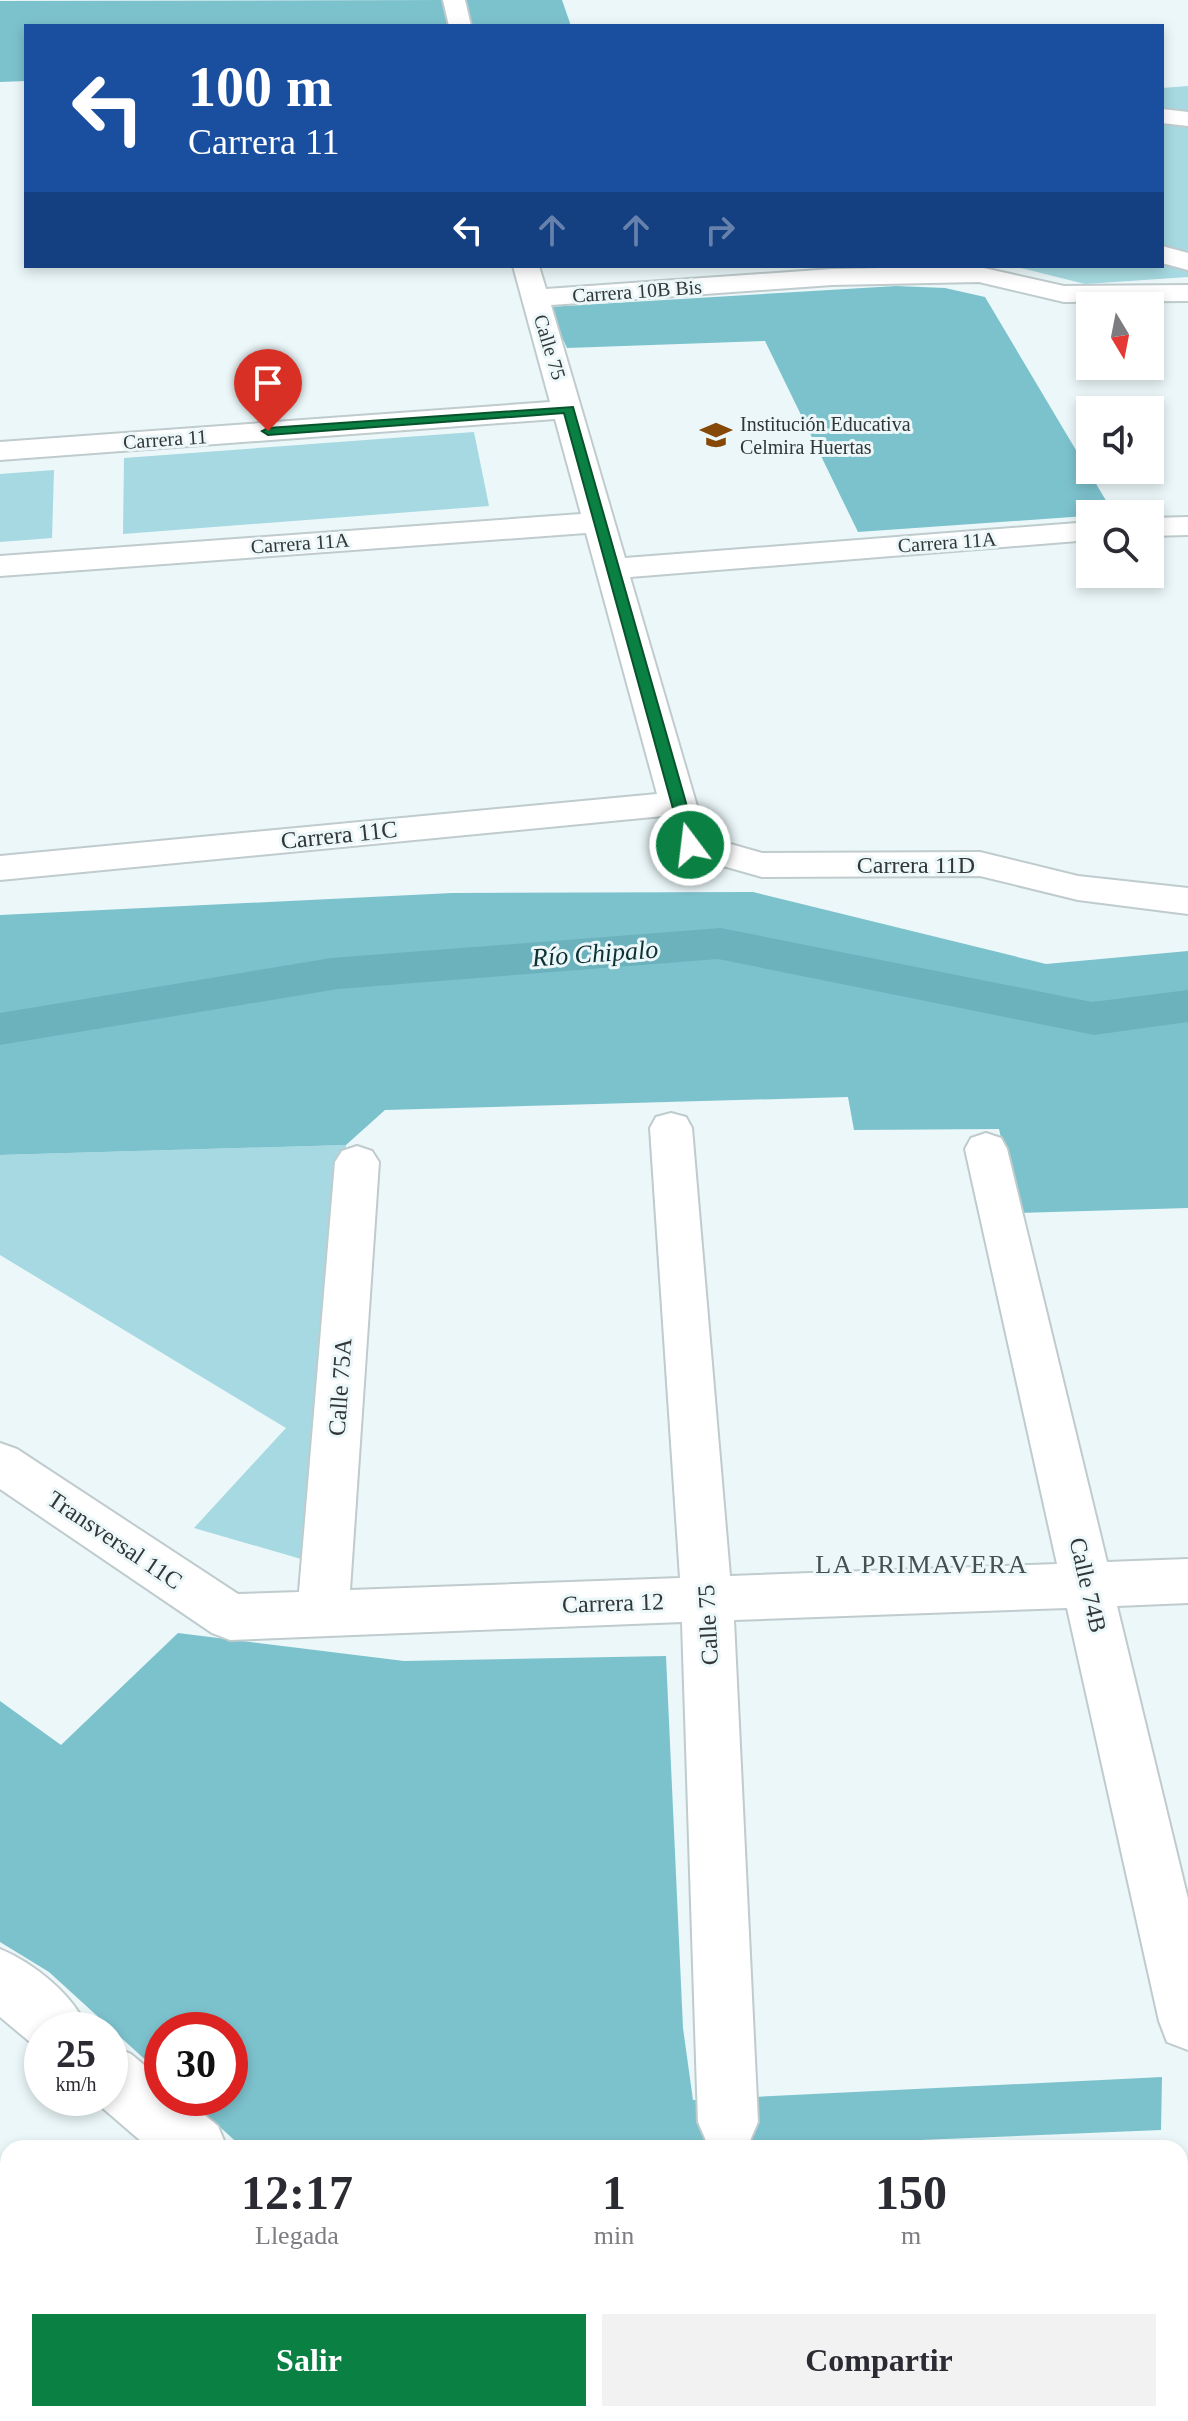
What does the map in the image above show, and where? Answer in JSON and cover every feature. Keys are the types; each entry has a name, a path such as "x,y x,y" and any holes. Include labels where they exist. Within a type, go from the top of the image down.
{"street":[{"path":"454,0 460,24"},
{"path":"1164,116 1188,119"},
{"path":"1164,255 1188,262"},
{"name":"Calle 75","path":"527,268 690,845"},
{"name":"Carrera 10B Bis","path":"536,298 832,277 979,274 1064,294 1188,293"},
{"name":"Carrera 11","path":"0,451 569,409"},
{"name":"Carrera 11A","path":"0,566 600,522"},
{"path":"1164,527 1188,526"},
{"name":"Carrera 11A","path":"613,569 1076,532"},
{"name":"Carrera 11C","path":"0,868 679,803"},
{"name":"Carrera 11D","path":"690,845 762,865 980,864 1078,888 1188,901"},
{"name":"Calle 75","path":"671,1128 707,1600 728,2122"},
{"name":"Calle 74B","path":"986,1149 1188,2021"},
{"name":"Calle 75A","path":"323,1613 357,1162"},
{"name":"Transversal 11C","path":"0,1463 230,1617"},
{"name":"Carrera 12","path":"230,1617 1188,1581"},
{"path":"0,1978 39,2012"},
{"path":"128,2094 169,2138"}],"shaded area":[{"path":"448,0 452,24 24,24 24,81 0,82 0,1"},
{"path":"462,0 562,0 570,24 468,24"},
{"path":"1188,86 1188,118 1164,115 1164,88"},
{"path":"1164,120 1188,124 1188,259 1164,252"},
{"path":"1164,262 1188,271 1188,277 1085,284 1021,268 1164,268"},
{"path":"896,286 945,288 985,297 1076,450 1076,484 1096,484 1106,500 1076,500 1076,517 858,532 765,341 567,348 548,307"},
{"path":"474,432 489,506 123,534 124,458"},
{"path":"54,470 52,538 0,542 0,474"},
{"path":"753,892 1046,964 1188,951 1188,1208 1018,1213 999,1129 854,1130 848,1097 385,1110 346,1145 0,1155 0,915 452,893"},
{"path":"346,1145 308,1561 194,1528 286,1428 0,1255 0,1155"},
{"path":"178,1633 404,1661 666,1656 683,2028 693,2100 1162,2077 1161,2130 920,2140 234,2140 208,2116 248,2116 248,2012 144,2012 144,2059 128,2044 128,2012 93,2012 49,1972 0,1942 0,1701 61,1745"}],"water":[{"name":"Río Chipalo","path":"721,928 1092,1002 1188,990 1188,1022 1094,1035 718,959 338,989 0,1045 0,1013 331,958"}],"place":[{"name":"Institución Educativa Celmira Huertas","path":"716,435"}],"district":[{"name":"LA PRIMAVERA","path":"922,1564"}],"route":[{"path":"268,431 569,409 690,845"}]}
